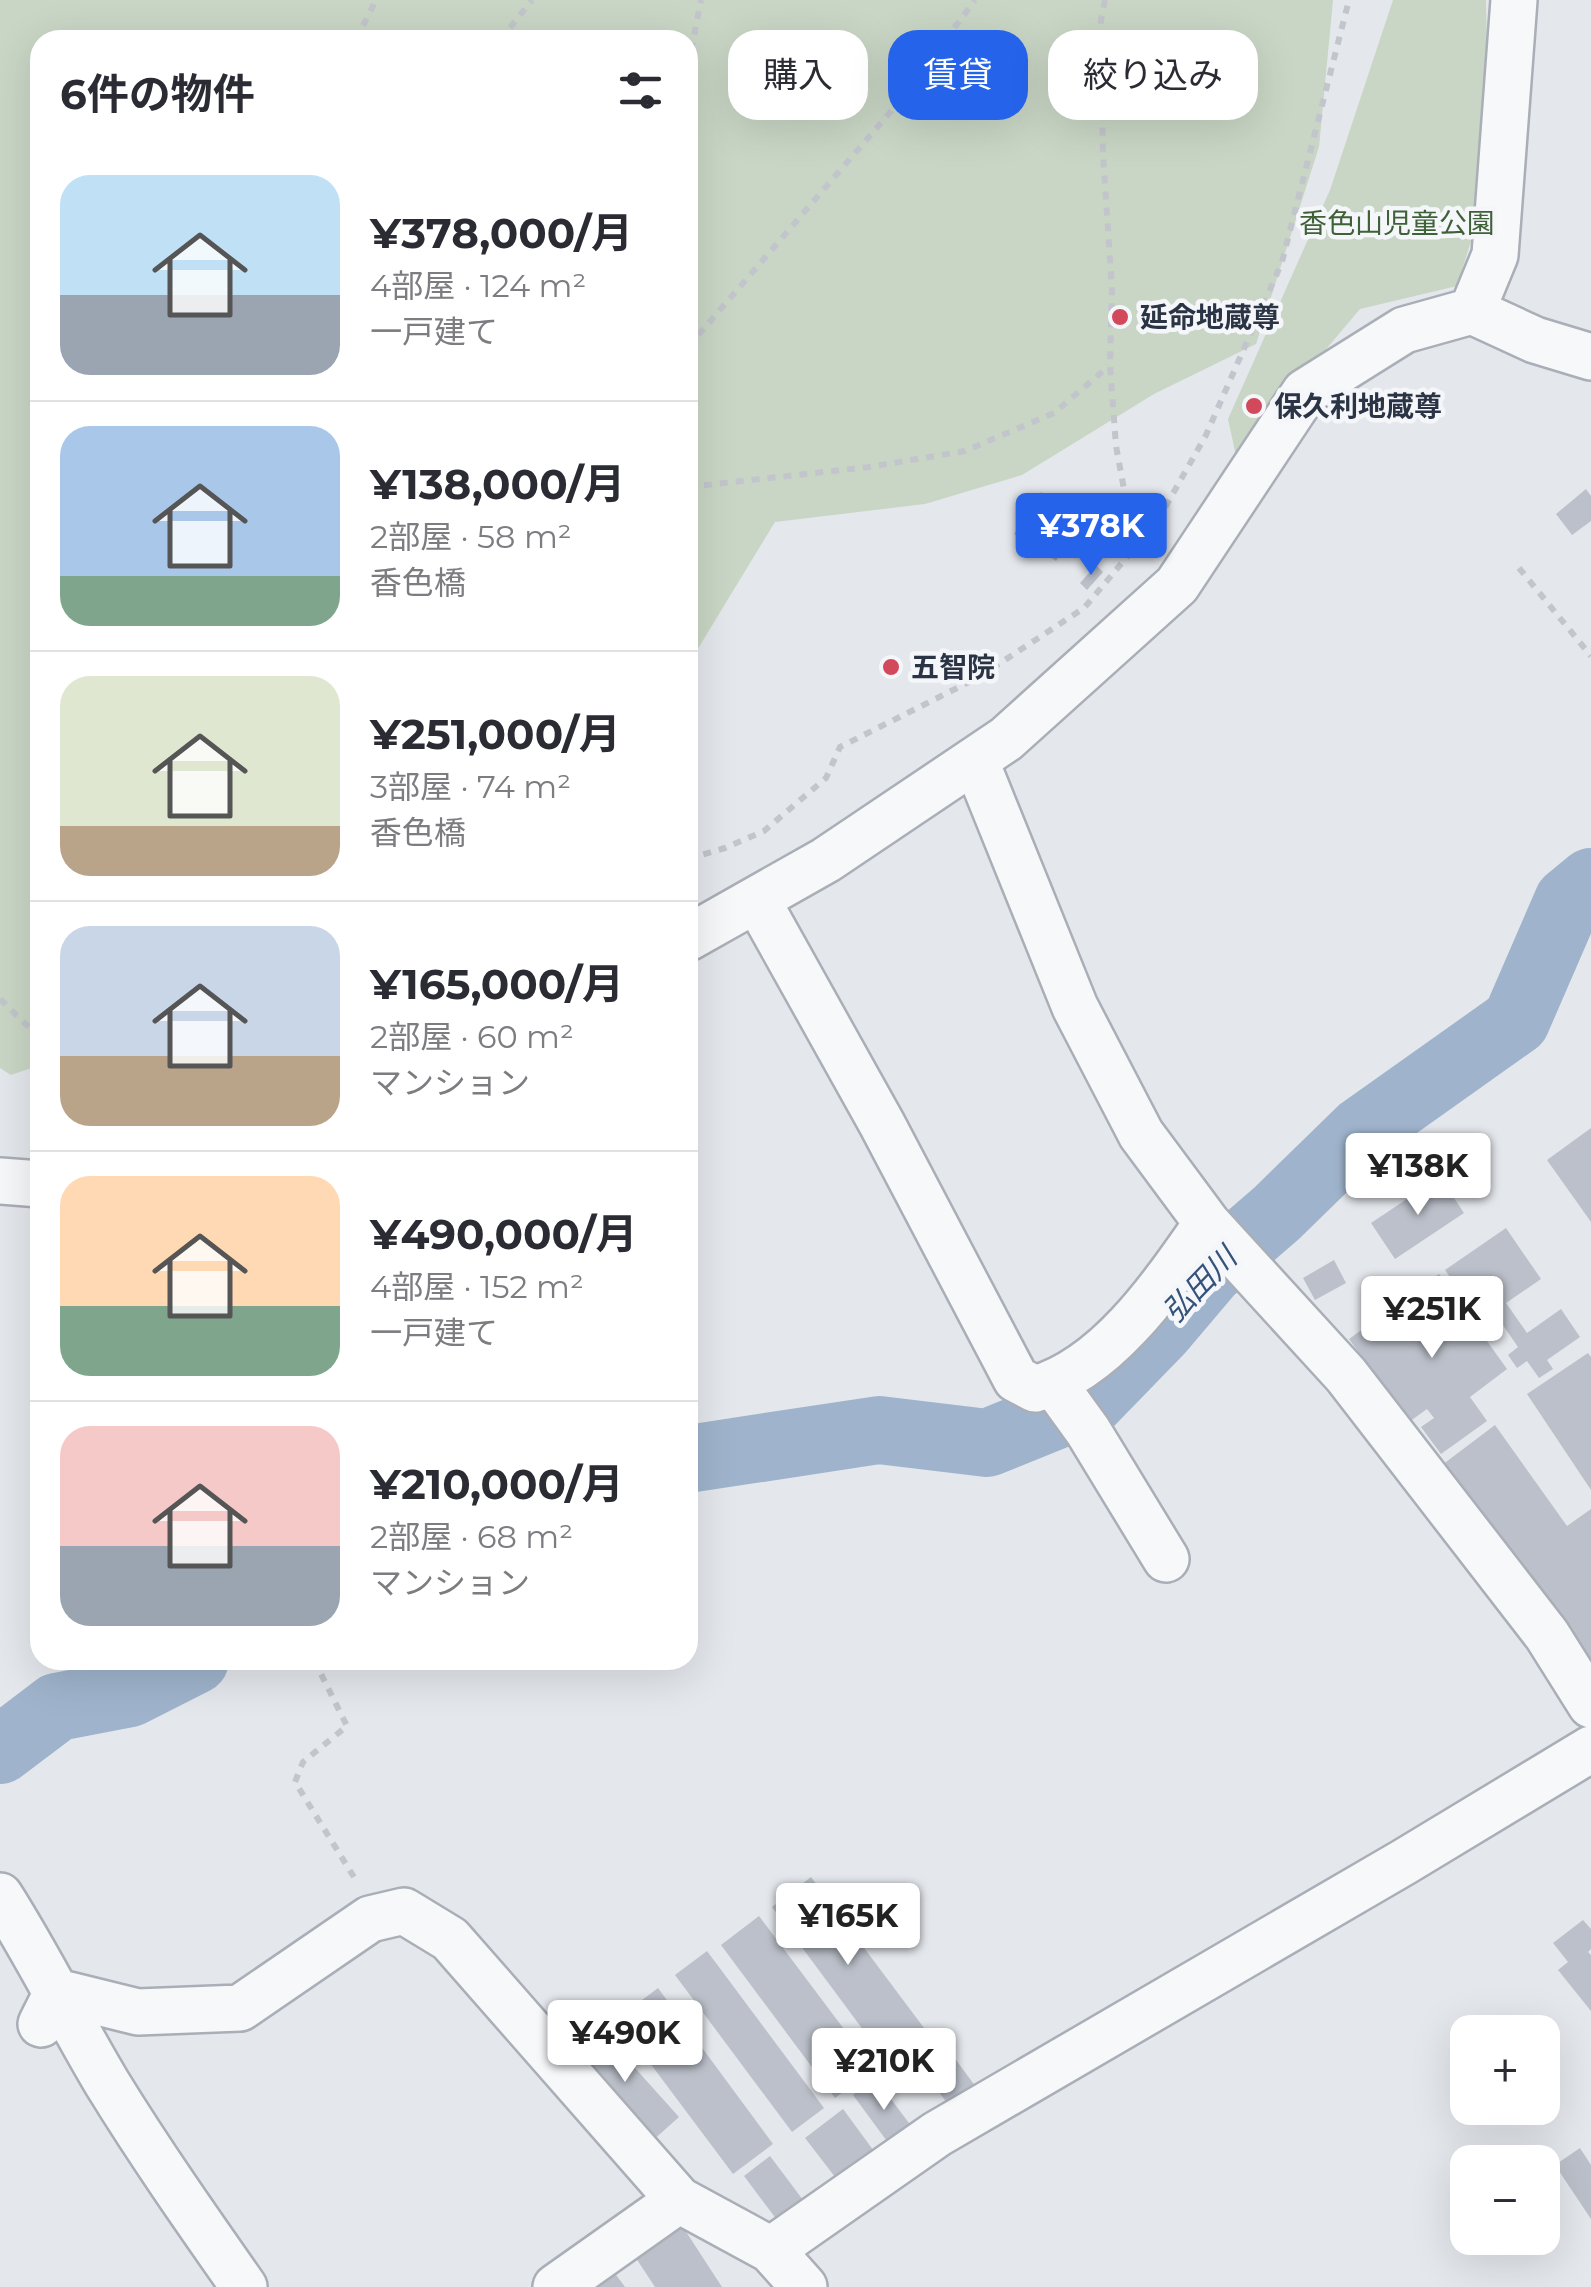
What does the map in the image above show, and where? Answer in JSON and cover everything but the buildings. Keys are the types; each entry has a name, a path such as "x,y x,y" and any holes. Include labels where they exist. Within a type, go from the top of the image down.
{"street":[{"path":"1472,311 1495,255 1514,0"},
{"path":"698,933 758,900 1006,740 1177,585 1305,392 1404,330 1472,311 1535,340 1591,356"},
{"path":"976,762 1075,1007 1140,1134 1212,1227 1346,1376 1546,1635 1591,1705"},
{"path":"758,900 1016,1379 1036,1389 1054,1384 1120,1337 1212,1227"},
{"path":"0,1181 30,1183"},
{"path":"1054,1384 1166,1559"},
{"path":"771,2250 937,2134 1591,1750"},
{"path":"0,1896 49,2008 126,2112 244,2287"},
{"path":"49,2008 138,2012 240,2008 370,1919 404,1911 450,1939 678,2200 771,2250 804,2287"},
{"path":"556,2287 678,2200"}],"path":[{"path":"361,30 376,0"},
{"path":"508,30 532,0"},
{"path":"695,30 701,0"},
{"path":"698,335 899,102 974,0"},
{"path":"1105,0 1101,39 1103,156 1112,288 1110,365 1116,446 1126,500 1158,520"},
{"path":"698,856 764,831 826,778 840,747 979,677 1084,608 1158,520 1206,435 1282,262 1350,0"},
{"path":"698,486 869,467 965,451 1054,413 1110,365"},
{"path":"1519,568 1591,656"},
{"path":"0,999 30,1028"},
{"path":"319,1670 347,1726 303,1762 295,1782 379,1917"}],"green space":[{"path":"0,0 1333,0 1319,147 1256,344 1154,394 1022,475 925,504 775,522 698,649 698,30 30,30 30,1068 11,1075 0,1068"},
{"name":"香色山児童公園","path":"1393,0 1486,0 1480,212 1457,286 1360,309 1236,456 1228,419 1330,190"}],"waterway":[{"name":"弘田川","path":"698,1457 879,1430 987,1443 1091,1401 1210,1271 1277,1213 1361,1131 1516,1021 1568,901 1591,882"},
{"name":"弘田川","path":"0,1750 57,1707 130,1693 175,1670"}],"place":[{"name":"延命地蔵尊","path":"1120,317"},
{"name":"保久利地蔵尊","path":"1254,406"},
{"name":"五智院","path":"891,667"}]}
